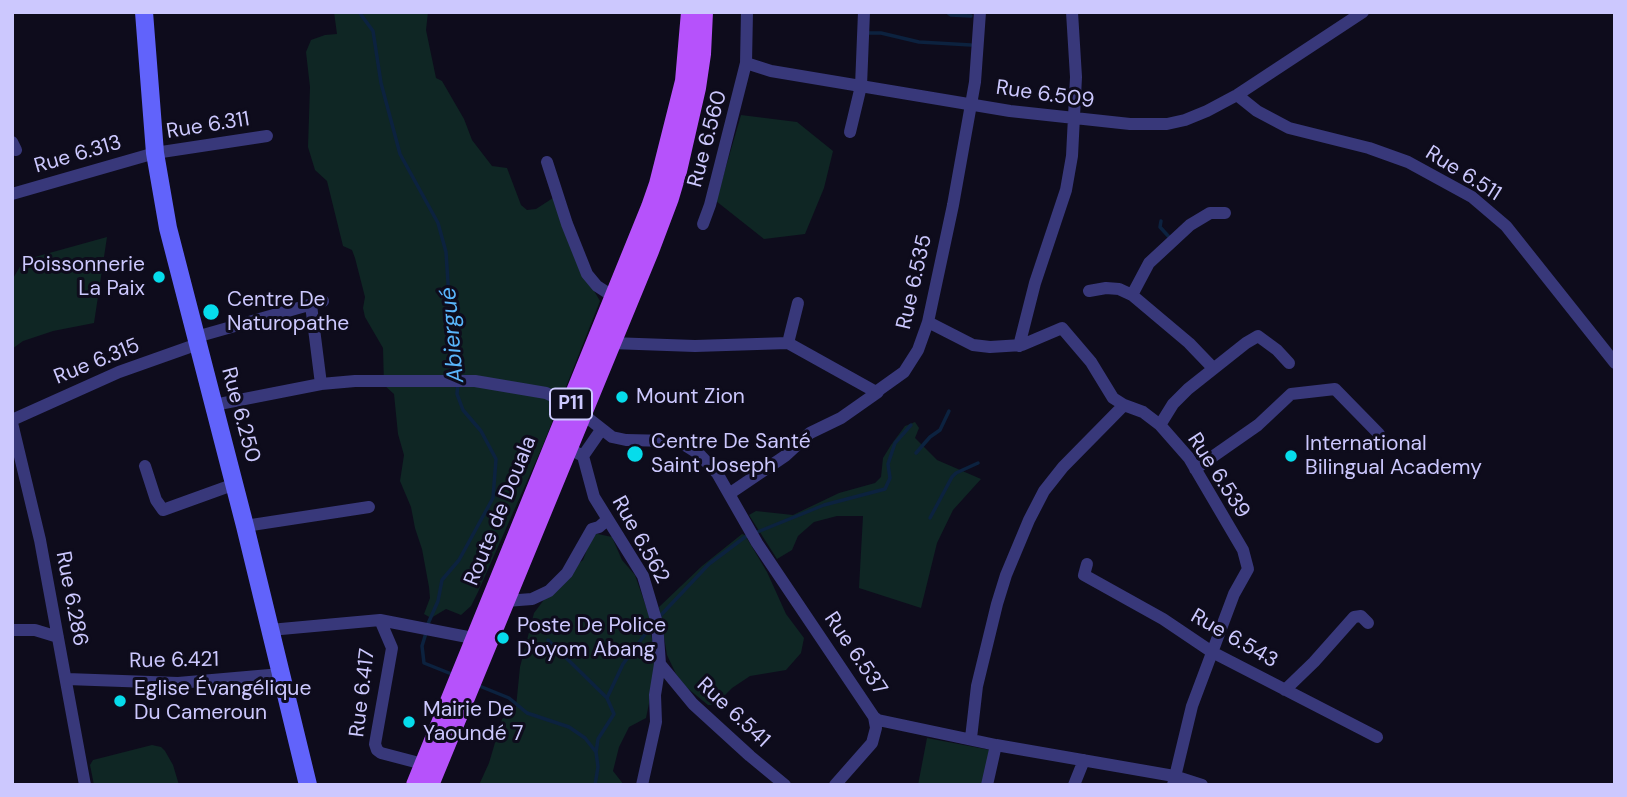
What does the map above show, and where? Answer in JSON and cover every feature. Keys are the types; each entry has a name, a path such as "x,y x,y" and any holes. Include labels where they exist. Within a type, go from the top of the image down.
{"main road":[{"name":"Rue 6.250","path":"144,12 155,153 168,228 246,526 309,785"},
{"name":"Route de Douala","path":"415,785 482,640 576,409 614,297 659,184 684,81 690,12"},
{"name":"P11","path":"430,785 482,640 506,601 576,452 576,409 611,343 650,251 678,171 697,88 704,12"}],"street":[{"path":"746,63 747,12"},
{"path":"850,132 861,86 863,12"},
{"name":"Rue 6.535","path":"729,494 785,456 810,433 841,418 878,392 912,363 929,322 972,103 980,12"},
{"path":"1019,345 1035,283 1066,190 1072,156 1076,77 1072,12"},
{"name":"Rue 6.509","path":"746,63 771,71 1072,120 1167,124 1185,120 1237,95 1363,12"},
{"name":"Rue 6.560","path":"703,224 714,191 746,63"},
{"name":"Rue 6.511","path":"1237,95 1272,121 1289,128 1369,148 1408,162 1472,197 1506,226 1615,363"},
{"name":"Rue 6.311","path":"155,153 267,136"},
{"name":"Rue 6.313","path":"12,194 155,153"},
{"path":"547,162 587,274 597,286 614,297"},
{"path":"1132,295 1149,263 1190,225 1210,213 1225,213"},
{"path":"1089,291 1119,289 1132,295 1189,343 1213,368"},
{"name":"Rue 6.315","path":"12,421 119,372 197,341 317,303 321,384"},
{"path":"788,343 798,303"},
{"path":"929,322 973,345 990,347 1033,342 1062,328 1091,362 1113,398 1124,405 1063,467 1044,491 1029,520 997,604 977,686 971,738"},
{"path":"1160,425 1173,404 1213,368 1258,336 1289,363"},
{"path":"611,343 695,346 788,343 878,392"},
{"path":"214,405 321,384 430,380 475,381 546,393 576,409"},
{"path":"1195,469 1258,425 1291,394 1335,389 1379,434"},
{"name":"Rue 6.539","path":"1124,405 1143,412 1160,425 1195,469 1242,550 1248,569 1234,594 1192,706 1173,780"},
{"name":"Rue 6.537","path":"576,409 601,430 626,440 650,439 683,444 699,454 717,473 747,525 874,717 883,722 1202,785"},
{"name":"Rue 6.286","path":"12,421 40,540 85,785"},
{"path":"576,452 601,430"},
{"name":"Rue 6.562","path":"576,452 594,497 643,576 657,623 660,664 655,695 654,739 642,785"},
{"path":"145,466 156,500 163,510 235,484"},
{"path":"246,526 369,507"},
{"path":"506,601 532,599 549,591 567,573 592,529 607,520"},
{"name":"Rue 6.543","path":"1087,564 1084,575 1163,619 1212,652 1377,737"},
{"path":"1285,690 1354,617 1361,616 1368,623"},
{"path":"380,620 482,640"},
{"name":"Rue 6.417","path":"270,630 380,620 392,649 375,744 381,753 423,764"},
{"path":"392,649 406,625"},
{"path":"14,633 35,629 58,637"},
{"name":"Rue 6.541","path":"660,664 693,704 750,757 785,785"},
{"name":"Rue 6.421","path":"67,679 178,683 281,674"},
{"path":"835,785 872,743 876,728 874,717"},
{"path":"987,785 996,745"},
{"path":"1074,785 1084,760"}],"green space":[{"path":"334,12 428,12 426,30 436,78 442,81 464,119 472,140 492,166 507,168 521,205 527,210 536,209 553,198 582,270 600,301 543,445 478,592 471,606 461,615 446,609 431,618 424,614 430,598 429,587 411,507 400,481 404,455 398,434 394,394 384,385 383,348 365,317 365,297 355,258 352,250 343,246 327,181 315,170 308,147 310,87 306,52 311,40 337,34"},
{"path":"741,115 797,122 833,151 824,188 805,234 764,239 716,201"},
{"path":"107,237 94,323 53,331 23,341 12,349 12,280 24,260"},
{"path":"915,422 919,428 915,438 937,460 981,479 953,510 937,543 921,608 859,588 863,516 837,516 814,522 798,536 792,550 777,559 749,515 756,511 793,515 839,493 875,483 881,477 883,458 891,445 905,426"},
{"path":"593,533 612,537 622,560 635,575 651,621 650,631 656,653 657,665 646,718 629,727 619,747 613,771 624,785 479,785 489,763 502,719 516,707 520,667 534,613 561,577 583,560"},
{"path":"742,534 767,572 786,614 804,638 801,653 786,670 750,676 732,688 715,705 708,705 686,687 676,674 667,655 659,607 702,566"},
{"path":"927,738 990,750 983,785 918,785"},
{"path":"152,745 165,751 179,785 94,785 90,765 93,760"}],"waterway":[{"name":"Abiergué","path":"359,12 373,31 381,83 400,154 438,223 446,252 452,346 459,371 457,394 463,410 481,431 496,459 493,498 459,560 442,580 438,601 427,626"},
{"path":"947,12 951,15 971,16"},
{"path":"868,33 881,33 919,42 971,45"},
{"path":"1161,221 1160,227 1170,238"},
{"path":"916,453 940,430 949,411"},
{"path":"660,616 709,564 745,537 824,505 885,489 890,478 888,464 895,443 911,425"},
{"path":"930,518 952,477 978,463"},
{"path":"607,698 623,664 652,625"},
{"name":"Abiergué","path":"426,633 422,646 424,663 454,675"},
{"name":"Abiergué","path":"548,640 607,698 614,714 598,739 596,752"},
{"name":"Abiergué","path":"477,685 509,698 527,713 569,727 585,738 596,752 598,767 595,785"}],"place":[{"name":"Poissonnerie La Paix","path":"159,277"},
{"name":"Centre De Naturopathe","path":"211,312"},
{"name":"Mount Zion","path":"622,397"},
{"name":"Centre De Santé Saint Joseph","path":"635,454"},
{"name":"International Bilingual Academy","path":"1291,456"},
{"name":"Poste De Police D'oyom Abang","path":"503,638"},
{"name":"Eglise Évangélique Du Cameroun","path":"120,701"},
{"name":"Mairie De Yaoundé 7","path":"409,722"}]}
